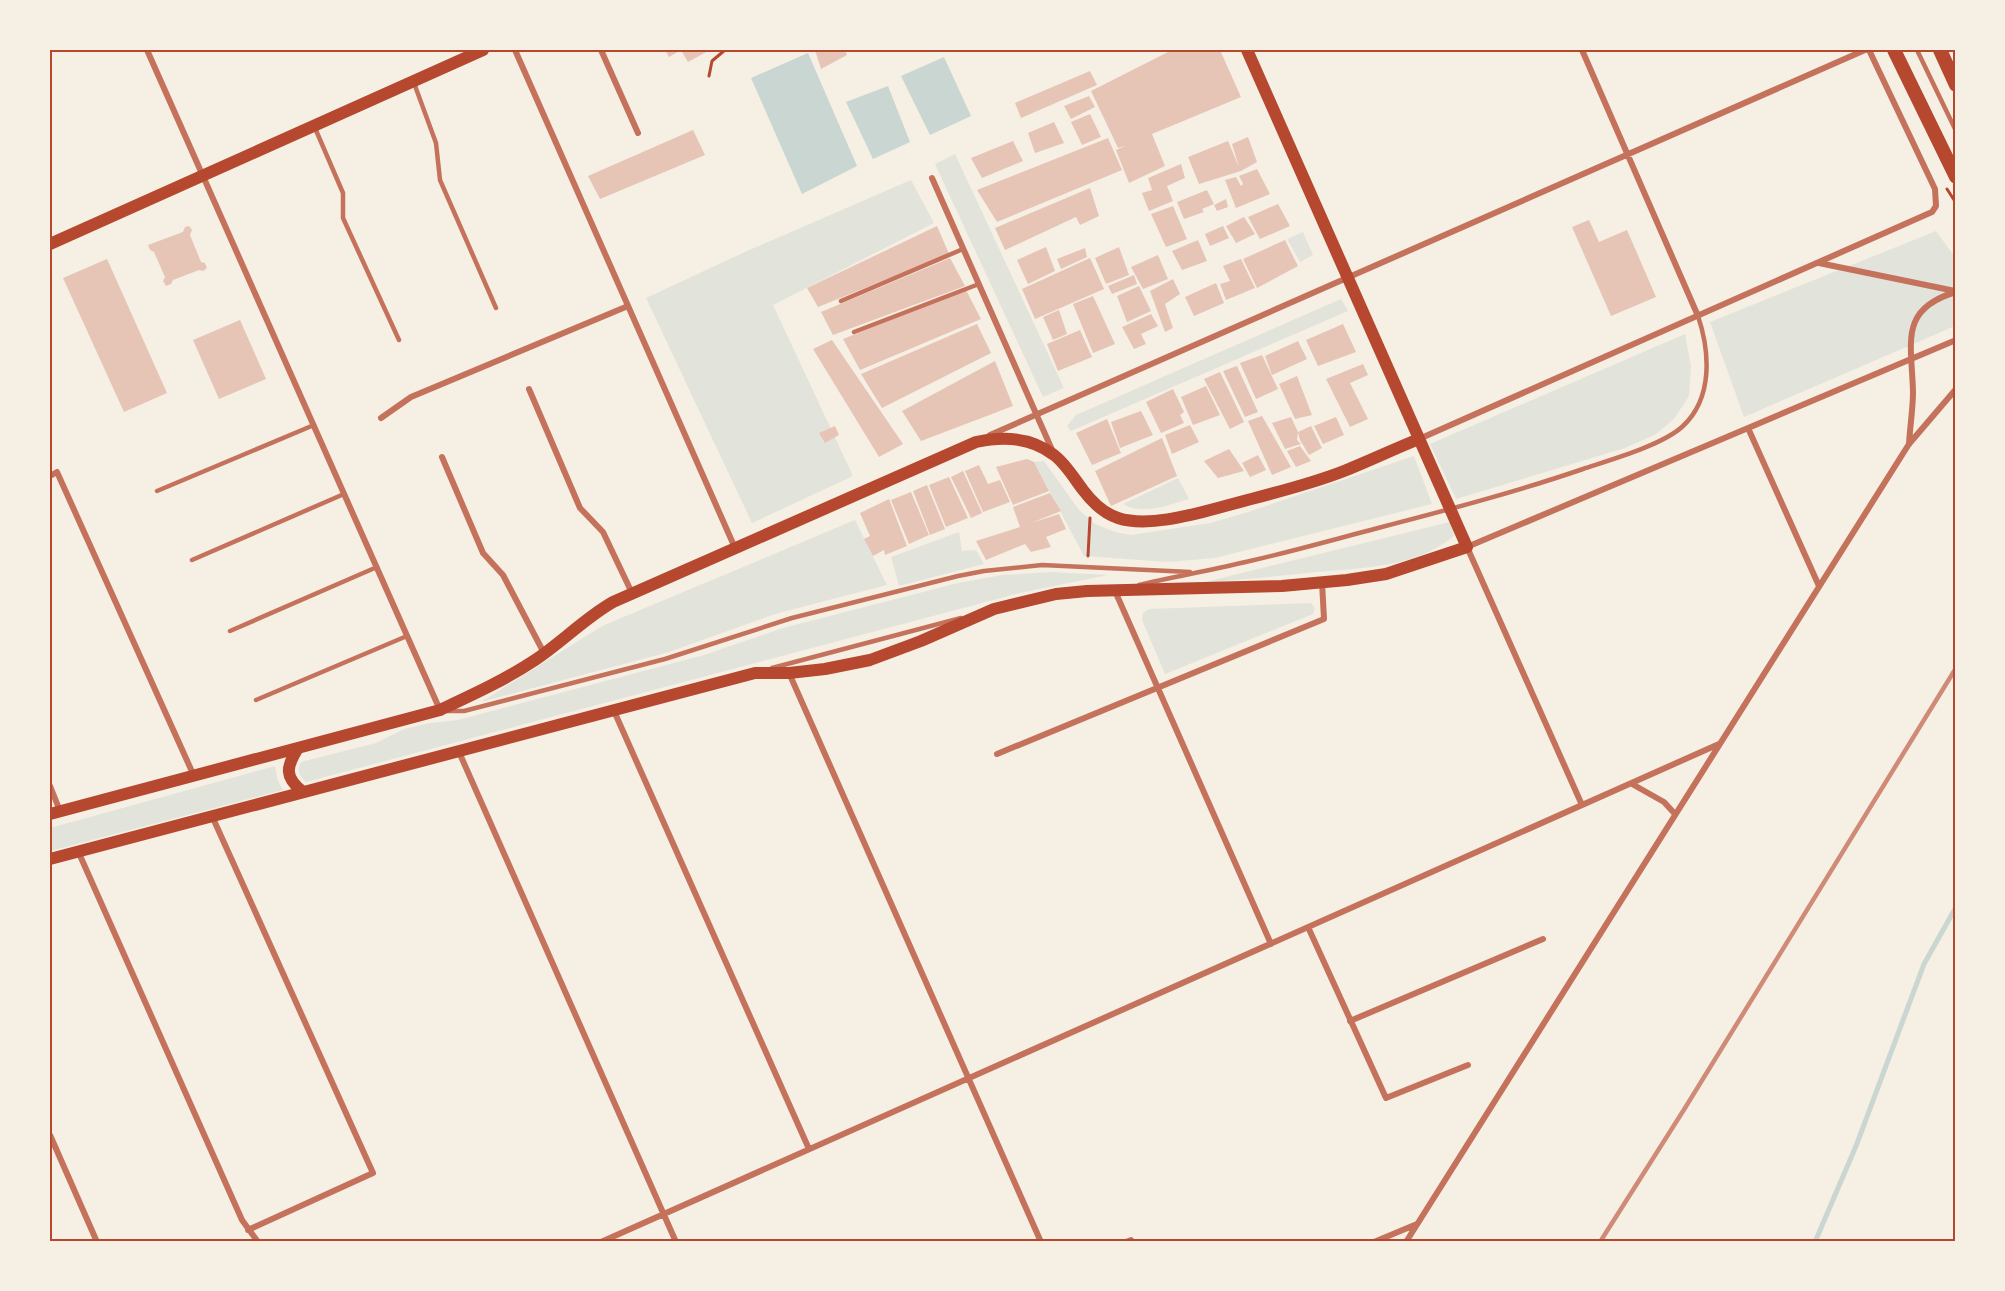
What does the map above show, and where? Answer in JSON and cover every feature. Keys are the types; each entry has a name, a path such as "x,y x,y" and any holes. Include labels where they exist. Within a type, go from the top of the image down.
{"main road":[{"path":"50,244 483,50"},
{"path":"50,859 755,673 789,673 836,668 870,660 921,641 994,609 1056,594 1282,586 1322,582 1386,574 1467,547 1246,50"},
{"path":"1894,50 1956,177"},
{"path":"1940,50 1956,85"},
{"path":"55,812 441,710 496,682 544,653 602,609 632,593 975,442 994,438 1021,440 1037,445 1054,455 1102,510 1116,518 1146,521 1206,511 1320,480 1419,439"},
{"path":"298,748 290,761 288,770 290,778 303,792"}],"street":[{"path":"147,50 441,710"},
{"path":"515,50 735,548"},
{"path":"601,50 638,133"},
{"path":"1582,50 1698,315"},
{"path":"975,442 1867,50 1935,189 1936,206 1932,212 1419,439"},
{"path":"932,178 1054,455"},
{"path":"1819,263 1956,291"},
{"path":"1909,444 1912,410 1911,335 1913,326 1918,315 1927,305 1939,297 1956,291"},
{"path":"381,418 411,397 628,306"},
{"path":"1582,805 1467,547 1956,340"},
{"path":"529,389 580,508 603,532 632,593"},
{"path":"1406,1242 1909,444 1956,389"},
{"path":"1748,428 1819,586"},
{"path":"442,457 483,553 503,575 544,653"},
{"path":"50,476 57,472 194,776"},
{"path":"997,754 1324,619 1322,582"},
{"path":"1115,591 1271,944"},
{"path":"789,673 1041,1242"},
{"path":"613,710 809,1149"},
{"path":"601,1242 1719,744"},
{"path":"459,751 676,1242"},
{"path":"1632,784 1664,802 1675,814"},
{"path":"50,786 55,812"},
{"path":"213,816 373,1173 249,1230"},
{"path":"78,851 242,1220 258,1242"},
{"path":"1308,927 1386,1098 1468,1065"},
{"path":"1350,1021 1544,939"},
{"path":"50,1135 97,1242"},
{"path":"1374,1242 1418,1223"},
{"path":"1126,1242 1131,1240 1132,1242"}],"lane":[{"path":"1917,50 1956,131"},
{"path":"413,81 436,143 440,180 496,308"},
{"path":"314,125 343,193 343,218 399,339"},
{"path":"841,301 963,249"},
{"path":"854,332 979,284"},
{"path":"1115,591 1190,572 1276,555 1450,509 1600,464 1660,440 1683,427 1699,407 1706,382 1707,355 1698,315"},
{"path":"157,491 314,425"},
{"path":"192,560 344,494"},
{"path":"441,710 464,711 665,659 792,618 942,579 1042,565 1190,572"},
{"path":"230,631 377,567"},
{"path":"755,673 994,609"},
{"path":"256,700 407,636"}],"path":[{"path":"709,76 712,60 725,50"},
{"path":"1087,566 1092,501"}],"shaded area":[{"path":"808,53 857,166 802,194 751,78"},
{"path":"944,57 971,116 930,135 901,76"},
{"path":"888,86 910,142 873,159 846,102"},
{"path":"955,154 1064,388 1043,397 935,164"},
{"path":"911,180 934,223 773,305 853,476 752,523 646,298 747,251"},
{"path":"1936,231 1955,257 1955,326 1744,417 1710,322"},
{"path":"1303,232 1313,255 1300,262 1287,239"},
{"path":"1341,299 1348,311 1071,431 1067,426 1076,415"},
{"path":"1685,334 1691,366 1689,396 1674,419 1656,434 1625,448 1456,499 1430,444"},
{"path":"1414,456 1432,504 1215,558 1167,562 1084,556 1034,462 1044,461 1079,510 1095,524 1115,532 1131,535 1210,523"},
{"path":"1178,478 1189,499 1147,509 1123,504"},
{"path":"855,520 887,585 775,614 669,652 481,702 602,626"},
{"path":"1450,522 1454,536 1438,547 1403,561 1365,568 1201,583"},
{"path":"959,532 962,551 976,550 984,564 899,586 891,557"},
{"path":"1050,572 1108,575 1020,593 306,782 299,773 301,762 376,743 404,729 458,720 704,655 783,628 958,583 1002,575"},
{"path":"1311,603 1315,608 1313,614 1165,674 1142,620 1143,613 1149,609"},
{"path":"275,766 278,781 283,790 50,851 50,828"}],"building":[{"path":"665,50 681,50 669,57"},
{"path":"681,50 710,50 688,62"},
{"path":"815,50 845,50 847,55 821,69"},
{"path":"1172,50 1220,50 1241,97 1152,134 1165,166 1129,183 1116,150 1125,146 1118,148 1091,91"},
{"path":"1090,71 1097,85 1021,118 1015,103"},
{"path":"1089,96 1095,107 1071,119 1064,106"},
{"path":"1090,114 1101,137 1082,145 1071,122"},
{"path":"1054,122 1064,143 1035,153 1028,133"},
{"path":"693,130 705,155 600,199 588,176"},
{"path":"1248,137 1257,162 1241,171 1199,184 1188,157 1228,141 1239,167 1232,144"},
{"path":"1108,138 1122,170 997,222 977,190"},
{"path":"1013,141 1023,161 982,178 971,158"},
{"path":"1181,164 1185,178 1167,186 1173,201 1149,211 1142,193 1152,190 1148,178"},
{"path":"1257,169 1270,194 1236,208 1225,180 1236,177 1241,186 1243,184 1239,176"},
{"path":"1090,188 1099,216 1080,225 1076,217 1005,250 995,228"},
{"path":"1207,190 1214,204 1202,209 1204,212 1184,219 1177,202"},
{"path":"1226,199 1228,207 1217,211 1214,205"},
{"path":"1278,204 1290,226 1260,239 1248,217"},
{"path":"1173,206 1187,239 1166,247 1151,214"},
{"path":"1244,217 1255,234 1236,243 1226,226"},
{"path":"1589,220 1599,242 1627,230 1656,297 1611,316 1572,227"},
{"path":"189,226 192,230 190,235 201,262 205,263 207,268 173,280 166,286 163,281 165,277 154,252 148,245 183,232 185,227"},
{"path":"937,226 949,254 818,307 807,288"},
{"path":"1223,226 1229,238 1210,246 1205,234"},
{"path":"1198,240 1207,261 1182,270 1172,251"},
{"path":"1285,240 1298,266 1257,288 1243,259"},
{"path":"1046,247 1055,271 1028,284 1017,260"},
{"path":"1119,247 1129,275 1106,284 1095,258"},
{"path":"1085,248 1087,257 1061,269 1057,259"},
{"path":"1158,255 1168,279 1143,289 1131,267"},
{"path":"950,258 965,286 833,335 821,312"},
{"path":"1090,258 1104,289 1035,319 1022,289"},
{"path":"107,259 167,393 124,412 63,278"},
{"path":"1241,259 1255,288 1226,300 1220,284 1230,281 1223,266"},
{"path":"1134,275 1137,284 1112,294 1108,286"},
{"path":"1173,279 1180,294 1165,304 1173,328 1165,332 1150,291"},
{"path":"1216,283 1224,303 1194,316 1185,297"},
{"path":"1139,286 1151,311 1127,322 1117,296"},
{"path":"966,290 981,319 860,370 843,339"},
{"path":"1093,296 1115,344 1093,353 1073,304"},
{"path":"1059,310 1067,334 1053,340 1043,317"},
{"path":"1151,314 1158,326 1141,334 1146,344 1134,349 1122,327"},
{"path":"240,320 266,379 219,399 193,340"},
{"path":"977,324 991,353 882,408 861,374"},
{"path":"1343,324 1356,352 1318,366 1306,340"},
{"path":"1080,330 1092,357 1058,371 1047,344"},
{"path":"832,340 903,444 879,457 813,349"},
{"path":"1298,341 1307,359 1272,375 1265,356"},
{"path":"1262,355 1278,389 1256,399 1240,363"},
{"path":"995,361 1013,406 921,441 902,411"},
{"path":"1363,364 1368,375 1350,383 1368,419 1350,427 1326,379"},
{"path":"1237,366 1258,412 1245,417 1223,371"},
{"path":"1220,372 1244,422 1230,429 1204,379"},
{"path":"1297,376 1312,415 1295,419 1279,384"},
{"path":"1206,386 1220,415 1193,425 1181,397"},
{"path":"1173,389 1184,412 1180,415 1184,423 1161,433 1146,402"},
{"path":"1141,411 1153,435 1120,448 1111,422"},
{"path":"1262,416 1291,467 1272,475 1248,421"},
{"path":"1291,417 1298,432 1297,440 1301,444 1285,449 1272,423"},
{"path":"1336,417 1344,435 1323,444 1314,426"},
{"path":"1107,419 1121,453 1092,465 1076,433"},
{"path":"1190,425 1199,442 1172,454 1165,435"},
{"path":"835,426 839,435 825,443 819,433"},
{"path":"1311,426 1322,448 1309,455 1298,432"},
{"path":"1162,438 1177,476 1111,506 1095,471"},
{"path":"1300,446 1311,461 1296,467 1287,451"},
{"path":"1229,449 1244,471 1218,478 1204,461"},
{"path":"1258,455 1266,470 1250,477 1242,463"},
{"path":"1027,459 1034,462 1049,491 1013,505 996,467"},
{"path":"979,465 988,484 1000,480 1010,502 983,512 965,471"},
{"path":"963,471 982,513 971,518 951,477"},
{"path":"949,477 968,518 946,527 929,485"},
{"path":"927,485 945,529 930,535 913,491"},
{"path":"911,492 929,535 909,544 891,500"},
{"path":"1050,493 1061,511 1031,523 1059,514 1066,529 1046,537 1051,547 1031,552 1025,544 986,560 976,541 1020,527 1013,507"},
{"path":"889,499 907,546 885,555 884,550 873,556 864,539 870,536 860,513"}],"waterway":[{"path":"1815,1242 1856,1146 1924,964 1956,907"}],"railway":[{"path":"1600,1242 1956,668"}]}
